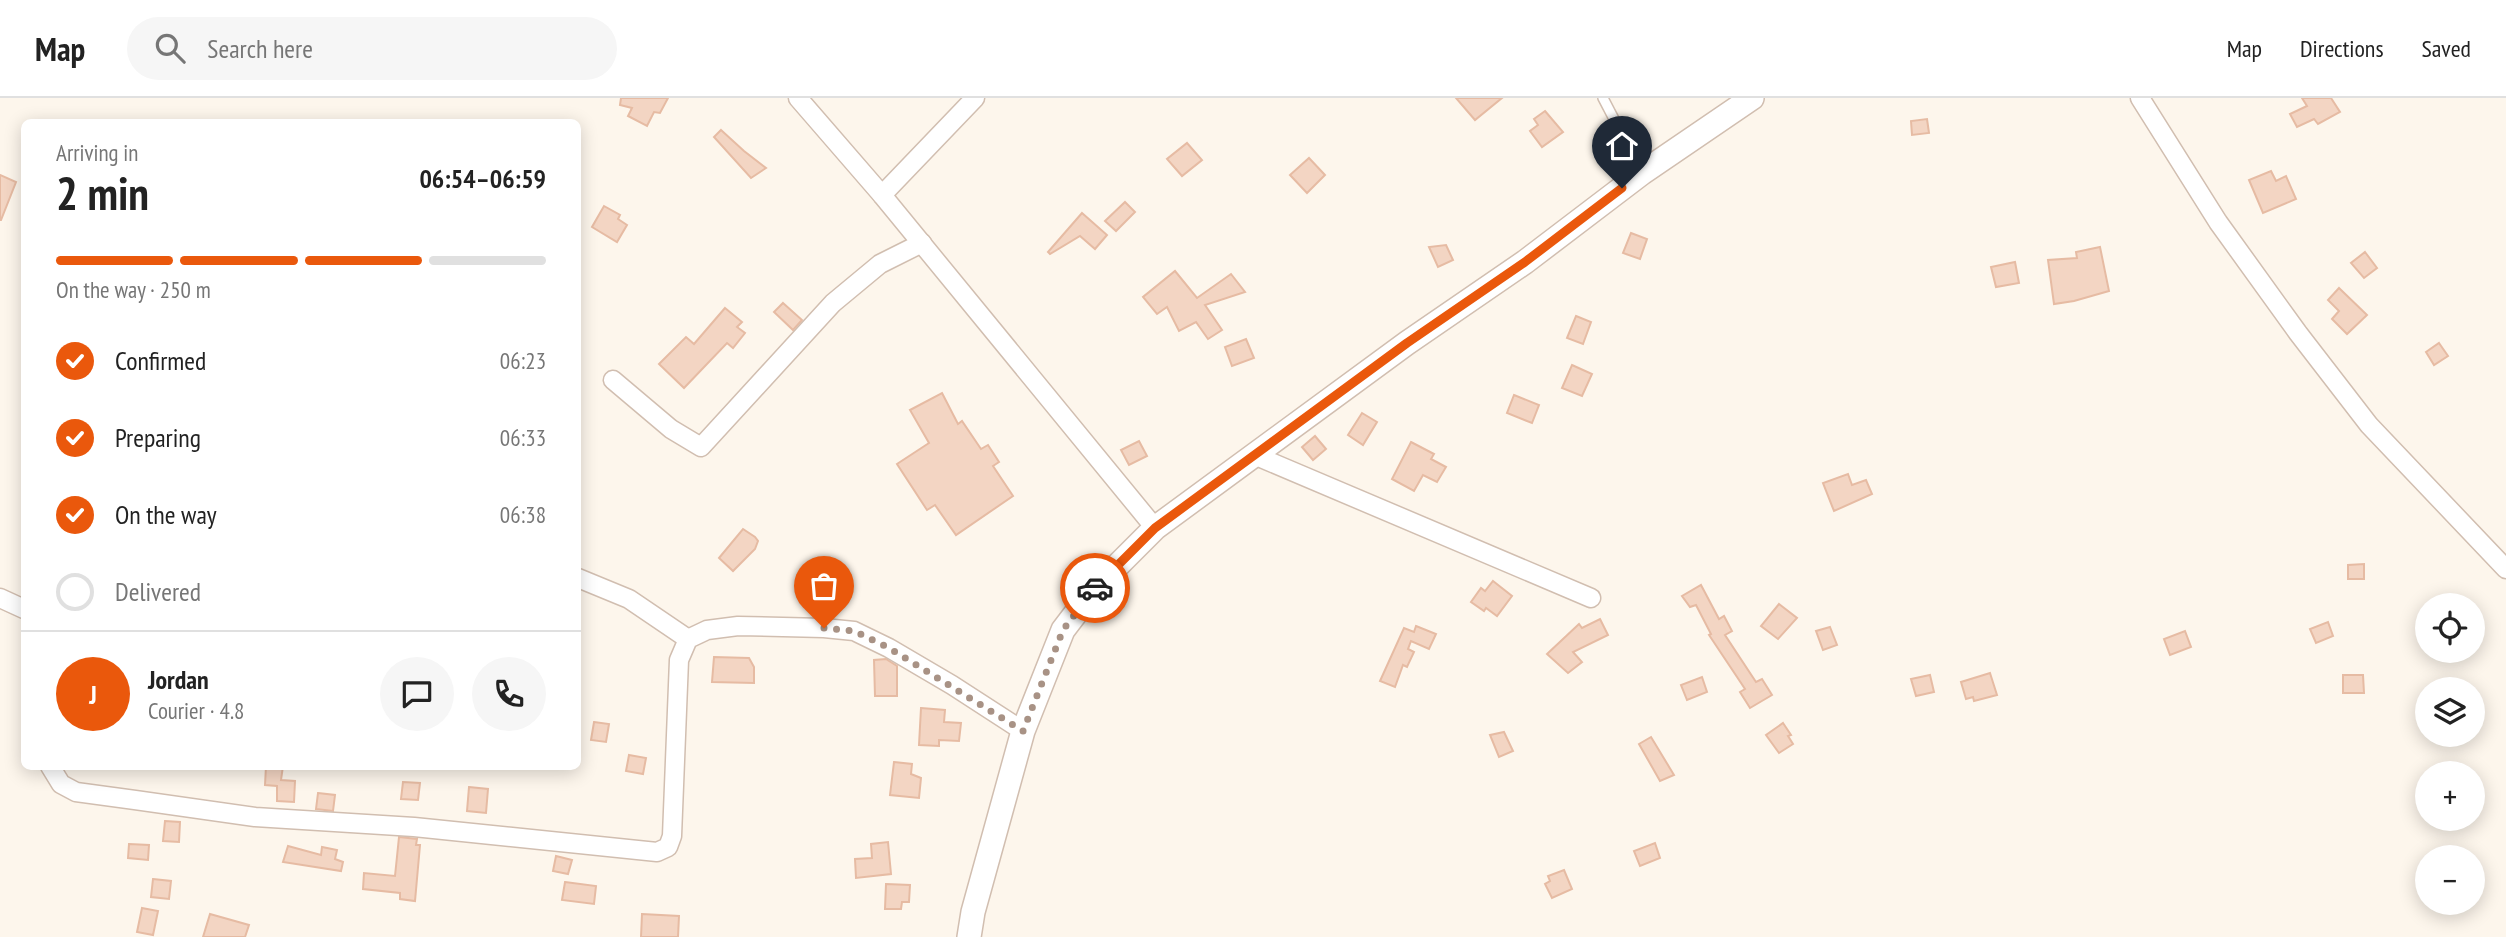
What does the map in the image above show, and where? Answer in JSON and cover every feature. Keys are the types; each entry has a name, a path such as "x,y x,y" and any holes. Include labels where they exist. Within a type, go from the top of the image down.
{"street":[{"path":"798,98 922,243 1155,528"},
{"path":"882,195 975,98"},
{"path":"969,937 973,912 1023,731 1063,630 1095,588 1155,528 1407,343 1525,262 1642,173 1752,98"},
{"path":"2140,98 2218,222 2369,425 2506,569"},
{"path":"613,380 671,429 701,447 833,303 880,264 922,243"},
{"path":"1254,455 1591,598"},
{"path":"581,579 629,598 688,639"},
{"path":"0,598 21,608"},
{"path":"52,770 61,785 76,792 255,817 414,827 657,852 668,847 673,836 678,660 688,639 707,630 738,626 854,631 889,648 1023,731"}],"lane":[{"path":"1603,98 1642,173"}],"building":[{"path":"621,98 668,98 660,113 654,112 647,126 628,116 632,108 620,105"},
{"path":"1456,98 1502,98 1475,120"},
{"path":"2302,98 2331,98 2340,112 2318,124 2314,119 2297,127 2290,114 2307,106"},
{"path":"1545,111 1563,132 1542,147 1530,131 1538,125 1534,119"},
{"path":"1927,119 1929,133 1912,135 1911,121"},
{"path":"721,130 766,168 751,178 714,137"},
{"path":"1187,143 1202,160 1182,176 1167,159"},
{"path":"1309,158 1325,175 1307,193 1290,175"},
{"path":"2271,171 2276,181 2286,176 2296,199 2263,213 2249,180"},
{"path":"0,175 16,182 1,220 0,220"},
{"path":"1125,202 1135,212 1116,231 1105,221"},
{"path":"604,206 620,215 618,219 627,225 617,242 592,227"},
{"path":"1082,213 1107,235 1095,249 1080,236 1050,254 1048,252"},
{"path":"1631,233 1647,239 1640,259 1623,253"},
{"path":"1446,245 1453,260 1438,267 1429,247"},
{"path":"2100,247 2109,291 2054,304 2048,260 2077,258 2076,252"},
{"path":"2365,252 2377,268 2364,278 2351,263"},
{"path":"2015,262 2019,283 1996,287 1991,267"},
{"path":"1175,271 1197,298 1231,274 1245,292 1205,305 1222,330 1208,339 1196,322 1179,331 1167,307 1157,314 1143,297"},
{"path":"2339,288 2367,315 2347,334 2332,319 2339,311 2328,300"},
{"path":"783,303 802,320 793,330 774,312"},
{"path":"725,308 742,322 737,327 745,333 733,348 727,343 684,388 659,364 686,337 694,344"},
{"path":"1576,316 1591,322 1583,344 1567,338"},
{"path":"1246,339 1254,358 1232,366 1225,347"},
{"path":"2439,343 2448,356 2434,365 2426,352"},
{"path":"1572,365 1592,374 1582,396 1562,388"},
{"path":"942,393 958,424 962,421 981,449 988,445 999,462 993,466 1013,496 956,535 935,505 927,510 897,464 929,443 910,410"},
{"path":"1514,395 1539,405 1532,423 1507,413"},
{"path":"1362,413 1377,422 1363,445 1348,435"},
{"path":"1315,436 1326,449 1313,460 1302,447"},
{"path":"1139,441 1147,456 1129,465 1121,450"},
{"path":"1411,442 1434,454 1431,459 1446,467 1437,482 1423,475 1414,491 1392,479"},
{"path":"1848,474 1852,485 1866,480 1872,494 1834,511 1823,483"},
{"path":"743,529 758,541 755,549 733,571 719,558"},
{"path":"2364,564 2364,579 2348,579 2348,565"},
{"path":"1493,581 1512,596 1497,616 1471,602 1481,588 1485,591"},
{"path":"1701,585 1719,619 1724,616 1732,631 1725,635 1756,682 1762,679 1772,695 1750,708 1740,692 1745,689 1709,635 1711,634 1696,605 1690,607 1682,596"},
{"path":"1779,604 1797,618 1778,639 1761,626"},
{"path":"1600,619 1608,635 1573,652 1582,662 1568,673 1547,654 1579,624 1582,628"},
{"path":"2328,622 2333,636 2316,643 2310,629"},
{"path":"1416,626 1436,634 1429,649 1411,641 1408,649 1414,652 1407,667 1403,665 1395,687 1380,681 1404,628 1414,632"},
{"path":"1830,627 1837,645 1823,650 1816,631"},
{"path":"2185,631 2191,647 2170,655 2164,639"},
{"path":"714,657 749,658 754,667 754,683 712,682"},
{"path":"886,659 897,666 897,696 875,696 874,660"},
{"path":"1990,673 1997,695 1974,701 1973,697 1966,699 1961,682"},
{"path":"1930,675 1934,692 1916,696 1911,679"},
{"path":"2343,675 2363,675 2364,693 2343,693"},
{"path":"1702,677 1707,692 1687,700 1681,685"},
{"path":"921,708 945,710 944,722 961,723 959,741 939,740 939,746 919,745"},
{"path":"594,722 609,724 606,742 591,740"},
{"path":"1783,723 1793,744 1779,753 1766,735"},
{"path":"1504,732 1513,751 1499,757 1490,735"},
{"path":"1651,737 1674,775 1660,781 1639,744"},
{"path":"629,755 646,758 643,774 626,771"},
{"path":"894,762 912,764 911,774 921,778 919,798 890,795"},
{"path":"266,770 282,770 281,780 295,781 294,802 277,801 277,786 265,785"},
{"path":"403,782 420,783 418,800 401,799"},
{"path":"469,787 488,789 486,813 467,811"},
{"path":"318,793 335,795 333,811 316,809"},
{"path":"165,821 180,822 179,842 163,841"},
{"path":"399,837 417,839 416,845 420,845 415,901 400,899 400,893 363,889 364,873 395,876"},
{"path":"888,842 891,874 856,878 855,859 872,858 871,844"},
{"path":"1655,843 1660,858 1640,866 1634,851"},
{"path":"129,844 149,845 148,860 128,858"},
{"path":"288,846 321,855 322,847 337,850 335,859 343,862 341,871 283,862"},
{"path":"556,856 572,860 568,874 553,871"},
{"path":"1564,870 1572,889 1552,898 1545,884 1550,881 1548,876"},
{"path":"153,879 171,881 169,899 151,897"},
{"path":"565,882 596,886 594,904 562,900"},
{"path":"886,884 910,885 909,902 902,902 901,909 885,909"},
{"path":"142,908 158,911 153,935 137,932"},
{"path":"210,914 249,925 245,937 203,937"},
{"path":"642,914 679,916 678,937 641,937"}],"way so far":[{"path":"824,628 854,631 889,648 1023,731 1063,630 1095,588"}],"route":[{"path":"1095,588 1155,528 1407,343 1525,262 1622,188"}]}
